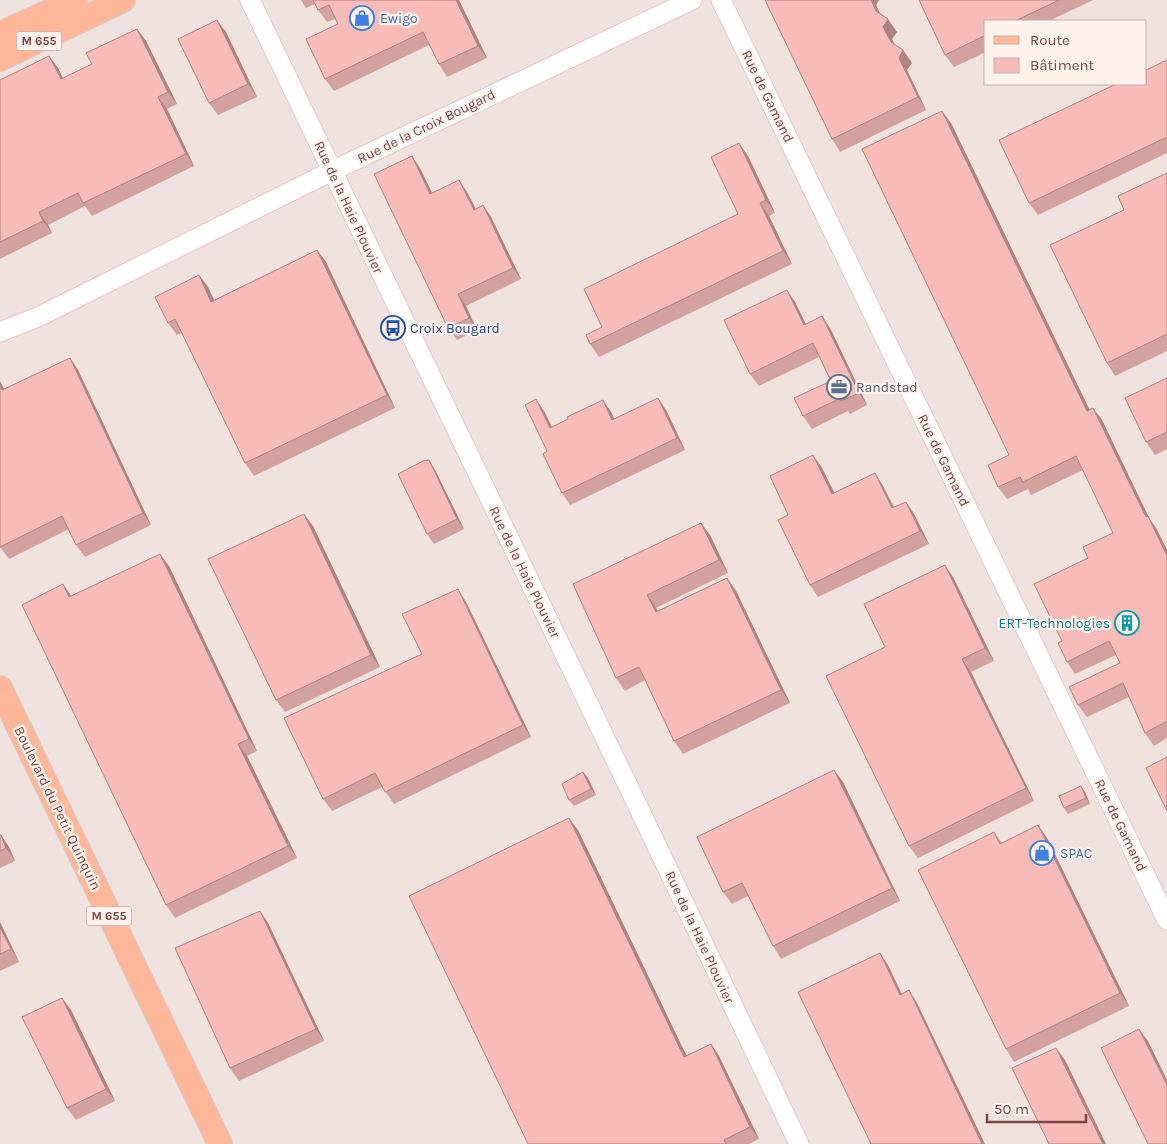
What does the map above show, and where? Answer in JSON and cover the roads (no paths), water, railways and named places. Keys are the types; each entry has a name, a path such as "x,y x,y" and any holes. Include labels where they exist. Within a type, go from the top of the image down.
{"main road":[{"name":"M 655","path":"0,34 75,0"},
{"name":"M 655","path":"0,60 123,0"},
{"name":"Boulevard du Petit Quinquin","path":"0,688 220,1144"},
{"name":"Boulevard du Petit Quinquin","path":"0,720 205,1144"}],"street":[{"name":"Rue de la Haie Plouvier","path":"250,0 799,1144"},
{"name":"Rue de la Croix Bougard","path":"0,332 38,317 332,171 692,0"},
{"name":"Rue de Gamand","path":"721,0 1167,920"}],"place":[{"name":"Ewigo","path":"362,18"},
{"name":"Croix Bougard","path":"393,328"},
{"name":"Randstad","path":"839,387"},
{"name":"ERT-Technologies","path":"1127,623"},
{"name":"SPAC","path":"1042,853"}]}
